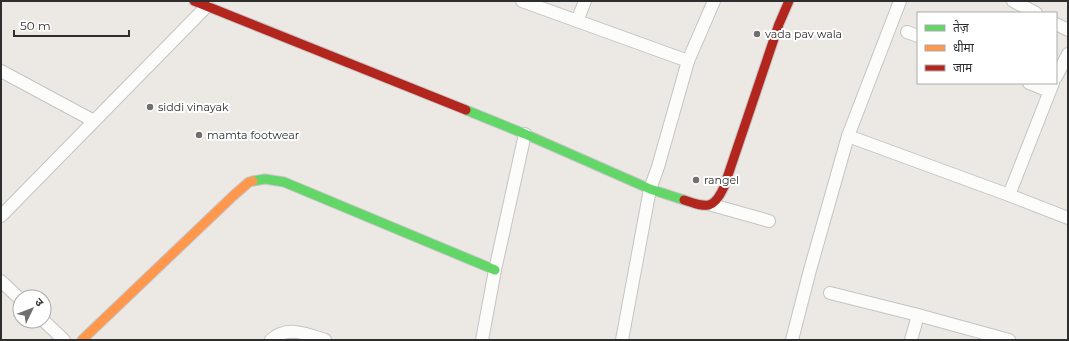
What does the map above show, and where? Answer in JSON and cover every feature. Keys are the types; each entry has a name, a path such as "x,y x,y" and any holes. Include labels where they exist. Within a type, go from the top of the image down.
{"street":[{"path":"194,1 209,4 525,134 650,189 704,206 712,205 769,221"},
{"path":"522,1 688,61"},
{"path":"577,21 585,1"},
{"path":"622,340 650,189 658,167 688,61 714,1"},
{"path":"712,205 717,201 724,187 779,24 789,1"},
{"path":"792,340 848,136 900,1"},
{"path":"1013,1 1034,12"},
{"path":"1,216 209,4"},
{"path":"1057,24 1068,30"},
{"path":"1057,75 1068,54"},
{"path":"1,71 94,121"},
{"path":"1009,195 1051,87 1034,84"},
{"path":"482,340 495,270 525,134"},
{"path":"848,136 1068,218"},
{"path":"82,340 233,196 249,182 265,179 284,182 495,270"},
{"path":"1,281 12,291"},
{"path":"830,293 1009,340"},
{"path":"911,340 918,315"},
{"path":"52,329 64,340"},
{"path":"271,340 277,335 290,331 302,332 325,340"}],"traffic: fast":[{"path":"466,110 525,134 650,189 684,200"},
{"path":"253,181 265,179 284,182 495,270"}],"traffic: slow":[{"path":"82,340 233,196 249,182 253,181"}],"traffic: jam":[{"path":"194,1 466,110"},
{"path":"684,200 708,205 712,204 720,195 779,24 789,1"}],"place":[{"name":"vada pav wala","path":"757,34"},
{"name":"siddi vinayak","path":"150,107"},
{"name":"mamta footwear","path":"199,135"},
{"name":"rangel","path":"696,180"}]}
